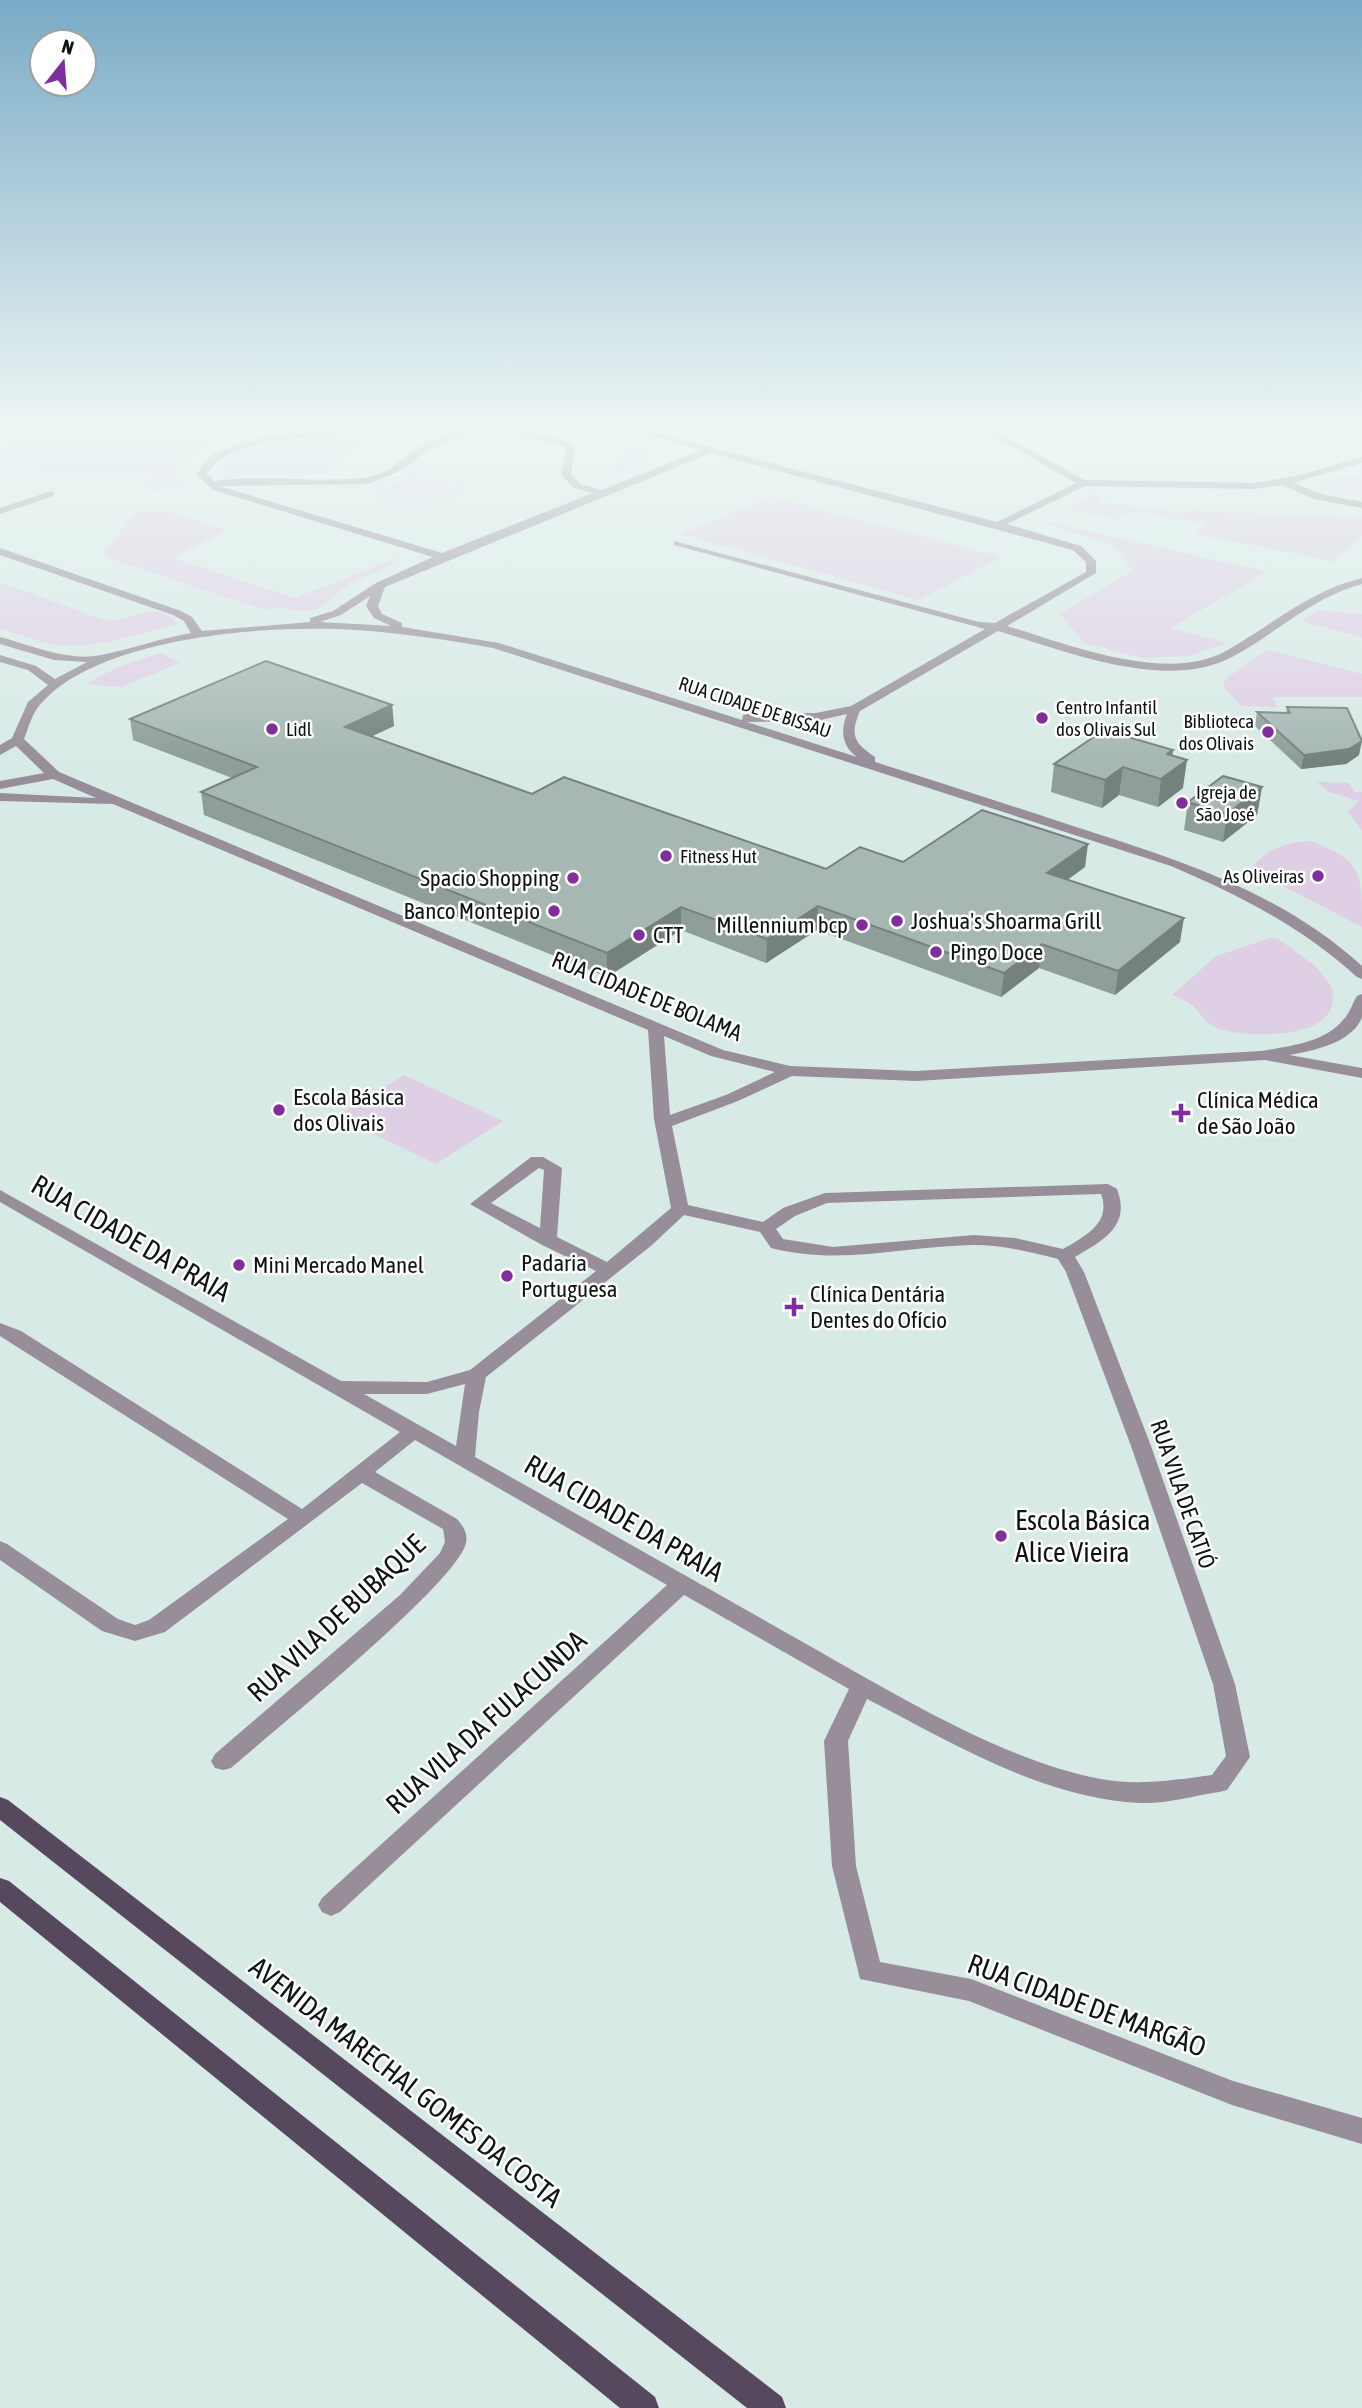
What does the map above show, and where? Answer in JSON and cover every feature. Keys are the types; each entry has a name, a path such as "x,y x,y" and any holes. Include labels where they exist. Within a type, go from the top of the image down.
{"main road":[{"name":"AVENIDA MARECHAL GOMES DA COSTA","path":"0,1807 771,2408"},
{"path":"0,1888 643,2408"}],"street":[{"path":"372,536 443,558"},
{"path":"294,626 337,613 380,585 496,536"},
{"path":"719,716 771,720 816,718 855,709 1091,573 1091,561 1077,548 1037,536"},
{"path":"678,543 978,625 997,627 1133,664 1164,667 1194,666 1226,655 1317,595 1362,581"},
{"path":"0,551 177,613 188,619 198,635"},
{"path":"380,585 372,606 379,616 410,630"},
{"name":"RUA CIDADE DE BISSAU","path":"18,740 19,728 31,705 54,683 100,660 154,643 198,635 294,626 410,630 495,645 1176,863 1230,886 1315,932 1362,974"},
{"name":"RUA CIDADE DE BISSAU","path":"0,640 54,657 100,660"},
{"path":"0,659 32,668 54,683"},
{"path":"855,709 847,728 853,748 882,768"},
{"path":"0,751 18,740 54,775"},
{"path":"0,785 54,775"},
{"name":"RUA CIDADE DE BOLAMA","path":"54,775 656,1029 717,1053 790,1072 916,1076 1261,1056 1317,1043 1343,1032 1356,1017 1362,999"},
{"path":"0,797 119,803"},
{"path":"656,1029 655,1062 680,1209"},
{"name":"RUA CIDADE DE BOLAMA","path":"1261,1056 1362,1073"},
{"path":"665,1123 732,1098 790,1072"},
{"path":"548,1241 552,1168 537,1161 479,1204 548,1241 608,1270"},
{"path":"680,1209 766,1228 777,1244 833,1252 974,1240 1015,1243 1065,1255 1085,1244 1111,1219 1115,1208 1108,1189 825,1198 789,1212 766,1228"},
{"name":"RUA CIDADE DA PRAIA","path":"0,1195 862,1686 1009,1759 1069,1782 1141,1793 1219,1783 1238,1756"},
{"path":"336,1387 427,1388 477,1374 646,1241 680,1209"},
{"name":"RUA VILA DE CATIÓ","path":"1065,1255 1141,1446 1224,1684 1238,1756"},
{"path":"0,1329 14,1335 303,1519"},
{"path":"466,1460 469,1412 477,1374"},
{"path":"0,1549 110,1625 135,1633 157,1626 303,1519 414,1431"},
{"name":"RUA VILA DE BUBAQUE","path":"223,1761 408,1601 449,1557 456,1542 456,1530 450,1524 360,1473"},
{"name":"RUA VILA DA FULACUNDA","path":"331,1905 682,1584"},
{"name":"RUA CIDADE DE MARGÃO","path":"862,1686 836,1741 844,1866 869,1971 971,1990 1232,2093 1362,2131"}],"shaded area":[{"path":"116,536 214,536 172,558 295,598 397,558 386,567 350,584 318,609 264,610 109,558 104,551"},
{"path":"690,536 923,536 1002,557 919,600"},
{"path":"1086,536 1111,536 1267,572 1170,628 1227,643 1189,656 1142,658 1084,643 1060,614 1132,571 1115,545"},
{"path":"1207,536 1362,536 1333,561"},
{"path":"0,582 107,621 153,612 170,616 177,624 109,642 79,646 51,644 0,629"},
{"path":"1317,610 1362,614 1362,637 1301,621"},
{"path":"1268,650 1362,674 1362,697 1273,697 1277,707 1241,706 1223,683"},
{"path":"161,653 180,663 121,687 85,684 118,667"},
{"path":"1317,782 1349,783 1354,792 1362,792 1362,830 1348,812 1359,801 1329,792"},
{"path":"1311,841 1340,855 1356,870 1361,893 1362,927 1250,869 1263,856 1277,848"},
{"path":"1270,938 1278,939 1307,959 1330,985 1332,1006 1325,1017 1314,1025 1282,1033 1231,1032 1211,1025 1193,1006 1172,995 1216,956"},
{"path":"404,1075 503,1121 436,1164 337,1116"}],"building":[{"name":"Spacio Shopping","path":"266,661 392,705 345,727 532,794 564,777 826,869 860,847 903,862 982,810 1088,844 1047,873 1184,918 1118,971 1042,944 1004,973 818,906 767,939 681,907 607,953 201,792 257,767 130,719"},
{"path":"1287,707 1347,708 1362,741 1349,749 1304,755 1257,712 1290,713"},
{"path":"1104,730 1173,750 1167,754 1187,760 1161,779 1123,767 1105,780 1054,764"},
{"path":"1223,776 1262,787 1227,814 1188,802"}],"place":[{"name":"Centro Infantil dos Olivais Sul","path":"1042,718"},
{"name":"Lidl","path":"272,729"},
{"name":"Biblioteca dos Olivais","path":"1268,732"},
{"name":"Igreja de São José","path":"1182,803"},
{"name":"Fitness Hut","path":"666,856"},
{"name":"As Oliveiras","path":"1318,876"},
{"name":"Spacio Shopping","path":"573,878"},
{"name":"Banco Montepio","path":"554,911"},
{"name":"Joshua's Shoarma Grill","path":"897,921"},
{"name":"Millennium bcp","path":"862,925"},
{"name":"CTT","path":"639,935"},
{"name":"Pingo Doce","path":"936,952"},
{"name":"Escola Básica dos Olivais","path":"279,1110"},
{"name":"Clínica Médica de São João","path":"1181,1113"},
{"name":"Mini Mercado Manel","path":"239,1265"},
{"name":"Padaria Portuguesa","path":"507,1276"},
{"name":"Clínica Dentária Dentes do Ofício","path":"794,1307"},
{"name":"Escola Básica Alice Vieira","path":"1001,1536"}]}
